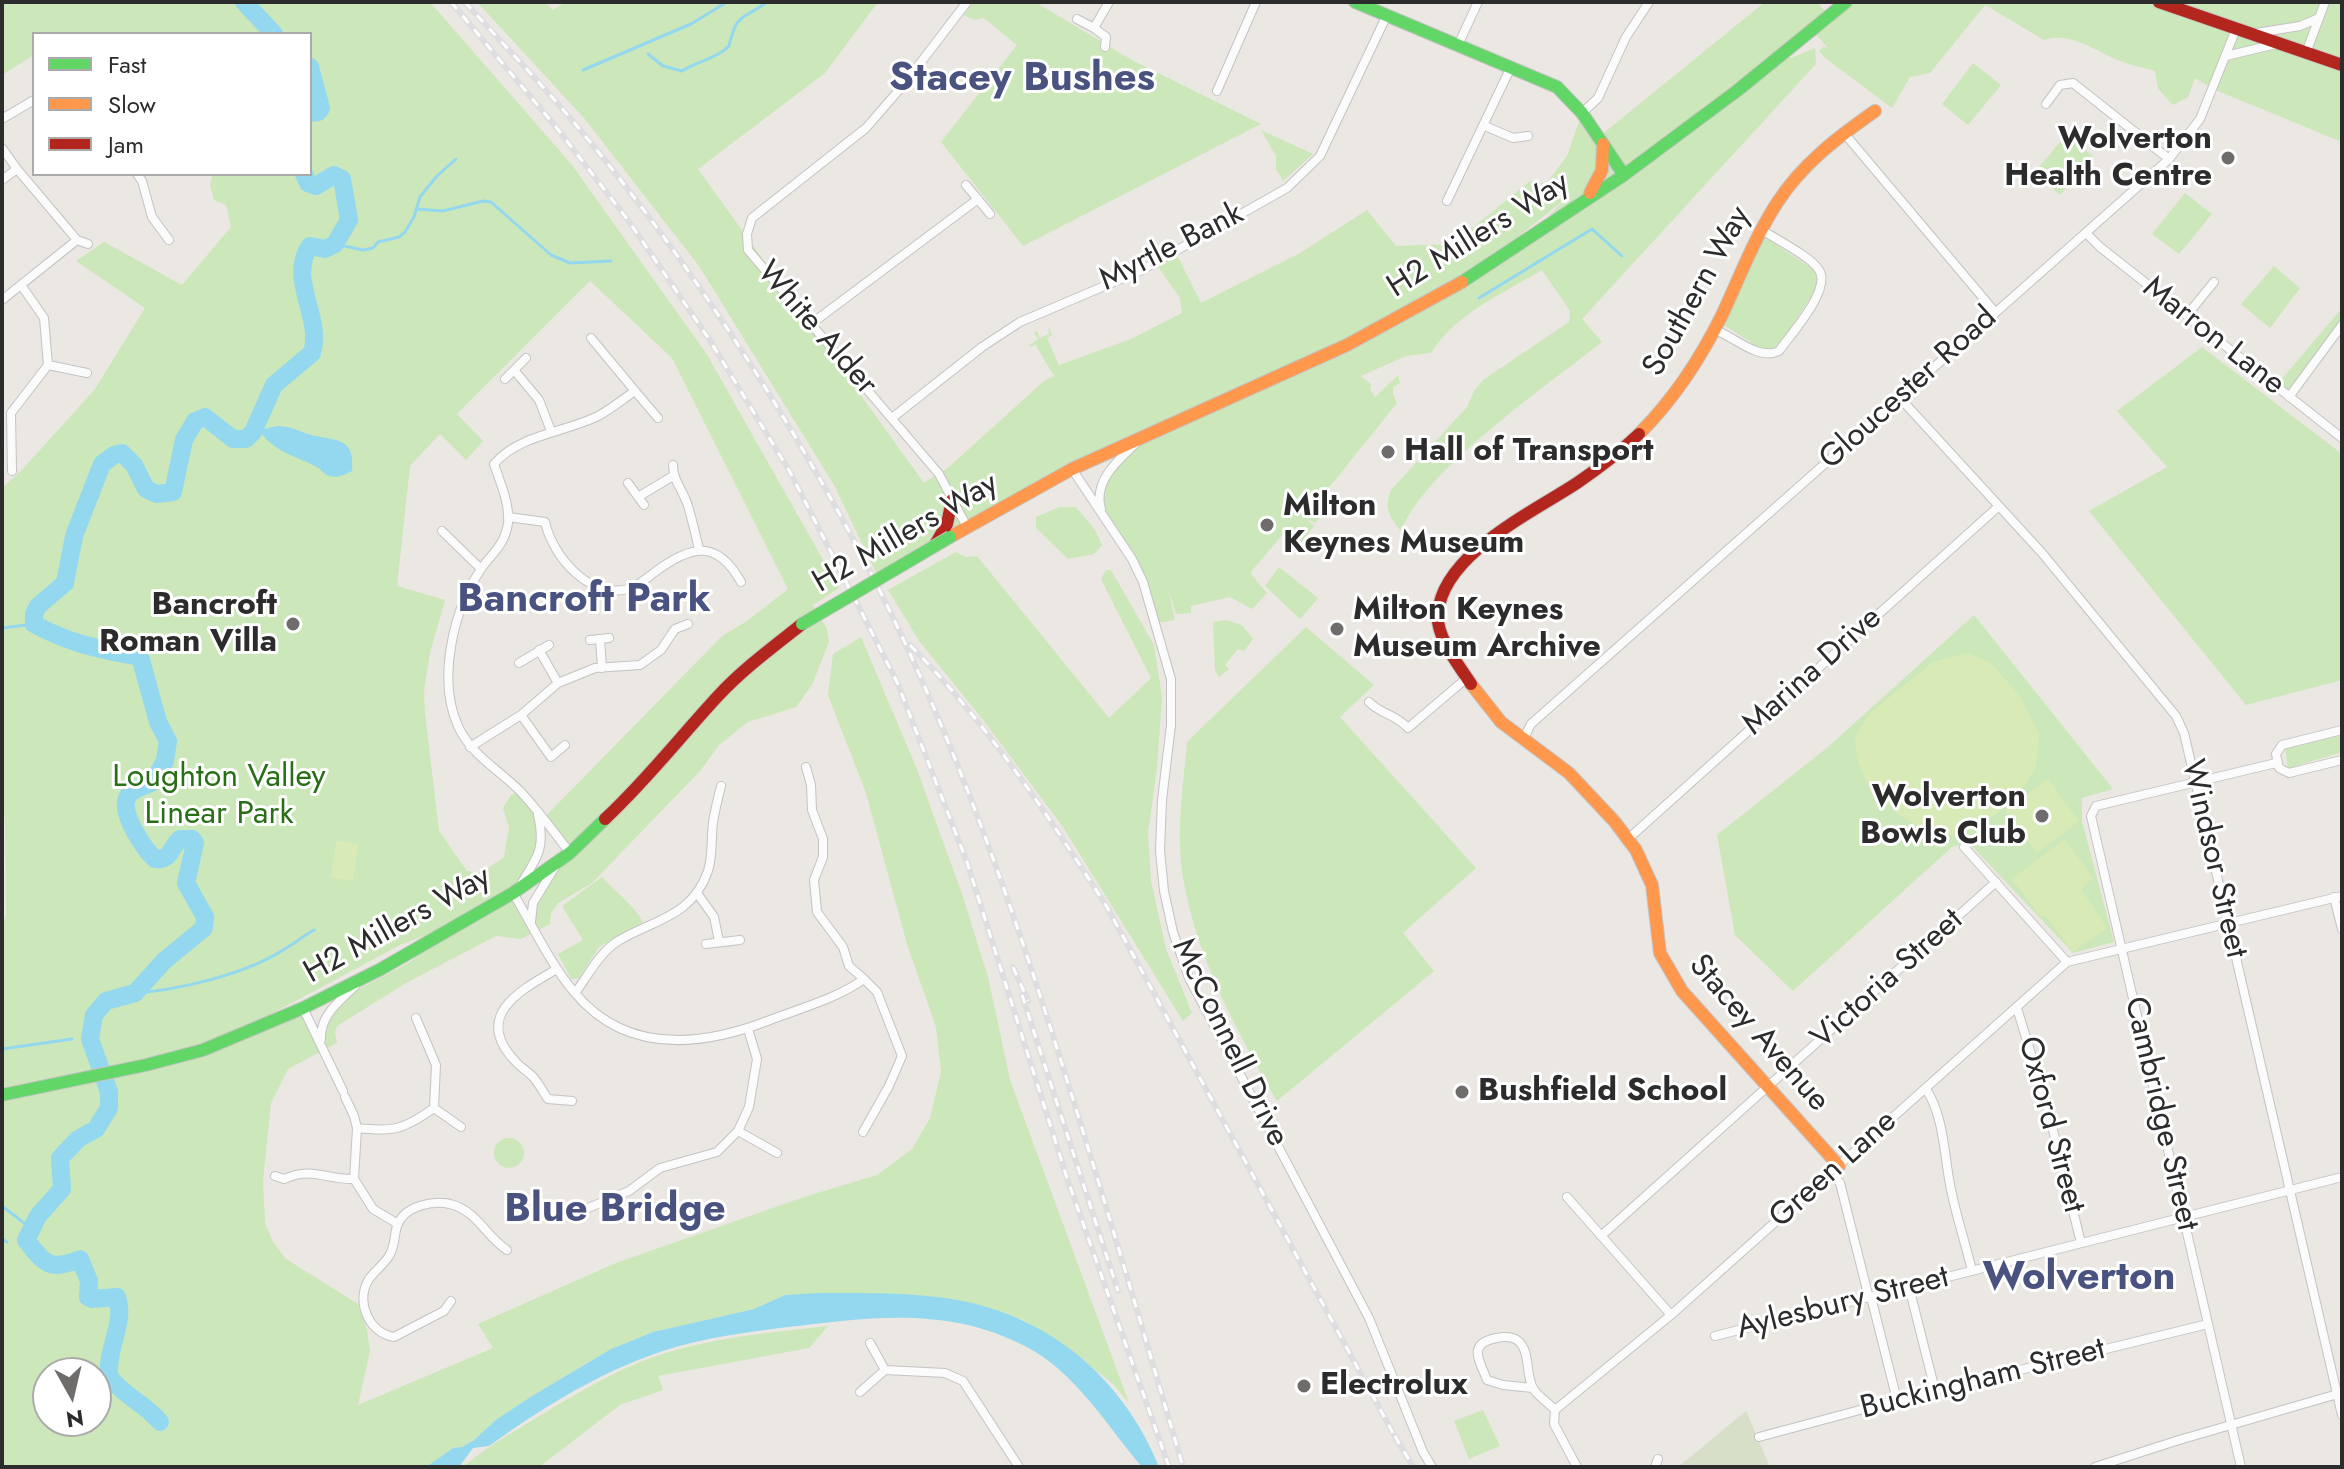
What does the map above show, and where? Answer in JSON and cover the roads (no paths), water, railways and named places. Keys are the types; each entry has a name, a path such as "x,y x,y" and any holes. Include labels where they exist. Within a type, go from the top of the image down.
{"street":[{"name":"White Alder","path":"967,2 866,128 752,218 747,234 748,250 939,474 967,527"},
{"path":"1094,28 1109,2"},
{"path":"1217,91 1256,2"},
{"path":"1355,2 1557,87 1582,113 1624,175"},
{"path":"1458,45 1478,2"},
{"path":"1582,113 1598,98 1626,37 1649,2"},
{"path":"2159,2 2342,65"},
{"path":"2306,53 2325,2"},
{"name":"H2 Millers Way","path":"2,1095 203,1050 303,1008 381,969 515,892 565,856 630,796 719,695 754,661 802,624 1072,469 1370,333 1458,285 1624,175 1738,90 1844,5"},
{"name":"Myrtle Bank","path":"892,418 982,347 1020,322 1142,270 1287,188 1320,156 1386,17"},
{"path":"2251,33 2300,26 2319,18"},
{"path":"1077,19 1106,37 1105,47"},
{"name":"Gloucester Road","path":"1524,738 1531,724 2169,159 2200,119 2236,29"},
{"path":"2226,56 2279,43"},
{"path":"1447,201 1511,67"},
{"path":"2046,104 2060,85 2073,83 2169,159"},
{"path":"2,119 32,101"},
{"name":"Southern Way","path":"1524,738 1501,722 1444,641 1437,615 1441,596 1451,577 1472,554 1506,527 1593,472 1650,424 1699,360 1762,230 1790,184 1817,155 1875,111"},
{"path":"1485,126 1513,138 1528,136"},
{"path":"1844,133 1995,312"},
{"path":"1574,210 1598,186 1604,169 1603,142"},
{"path":"2,148 77,240 88,244"},
{"path":"2,180 17,169"},
{"path":"138,176 152,217 169,240"},
{"path":"966,185 990,214"},
{"path":"811,324 978,199"},
{"path":"1715,330 1731,335 1758,353 1773,354 1779,351 1821,292 1823,278 1817,267 1762,230"},
{"name":"Marron Lane","path":"2086,233 2342,438"},
{"path":"2,300 77,240"},
{"path":"2187,315 2214,282"},
{"path":"12,471 11,413 48,365 44,318 21,285"},
{"path":"2289,397 2342,325"},
{"path":"591,338 658,418"},
{"path":"505,379 526,358"},
{"path":"48,365 87,373"},
{"path":"514,370 539,400 551,431"},
{"path":"531,922 538,891 565,856 520,791 470,747 452,708 448,661 464,605 481,569 496,555 507,527 503,489 494,464 499,458 551,431 596,417 635,391"},
{"name":"Windsor Street","path":"1899,397 2042,553 2176,716 2184,733 2340,1394 2342,1415"},
{"path":"1103,519 1099,503 1103,481 1117,462 1148,433"},
{"path":"673,465 673,476 686,498 699,549"},
{"name":"McConnell Drive","path":"1072,469 1132,559 1143,582 1171,679 1171,725 1162,800 1160,851 1164,891 1189,978 1369,1318 1423,1452 1432,1467"},
{"path":"628,483 641,501 673,476"},
{"path":"934,546 947,524 952,500"},
{"name":"Marina Drive","path":"1628,839 1999,506"},
{"path":"508,517 545,522 548,536 579,578 603,588 630,589 671,560 699,549 718,554 731,563 741,582"},
{"path":"442,531 481,569"},
{"path":"470,747 521,715 558,683 602,668 640,665 661,650 675,629 688,624"},
{"path":"599,639 602,668"},
{"path":"519,663 549,645"},
{"path":"539,650 558,683"},
{"path":"1369,702 1379,712 1396,715 1408,728 1468,677"},
{"path":"521,715 551,757 565,745"},
{"path":"2342,730 2282,745 2276,754 2276,763 2284,773 2289,773 2342,760"},
{"name":"Stacey Avenue","path":"1524,738 1552,756 1628,839 1650,878 1656,939 1665,968 1769,1087 1835,1169"},
{"path":"2196,781 2276,763"},
{"path":"806,767 811,785 812,810 823,839 823,857 814,880 817,912 843,947 849,966 877,992 902,1056 863,1132"},
{"name":"Cambridge Street","path":"2196,781 2096,806 2091,811 2241,1467"},
{"path":"575,993 604,953 618,941 678,911 697,893 711,861 713,822 721,786"},
{"path":"537,812 543,838 533,863 515,892 557,969 575,993 605,1020 642,1037 674,1042 714,1039 849,990 864,979"},
{"path":"1964,847 2067,962"},
{"name":"Victoria Street","path":"1601,1236 1996,882"},
{"path":"697,893 714,917 719,941"},
{"path":"2338,896 2342,929"},
{"name":"Green Lane","path":"1555,1410 1671,1315 2067,962 2338,896"},
{"path":"706,944 740,940"},
{"path":"557,969 513,996 502,1009 498,1023 502,1041 514,1060 534,1078 548,1099 572,1101"},
{"path":"321,1044 322,1024 327,1014 361,979"},
{"path":"303,1008 354,1116 357,1128 354,1179 373,1209 398,1224"},
{"name":"Oxford Street","path":"2017,1008 2048,1110 2081,1243"},
{"path":"416,1018 436,1065 434,1108"},
{"path":"576,1213 629,1191 660,1168 717,1152 738,1131 749,1107 757,1059 748,1029"},
{"path":"1926,1089 1933,1100 1972,1271"},
{"path":"357,1128 384,1131 410,1125 434,1108"},
{"path":"434,1108 461,1127"},
{"path":"738,1131 777,1153"},
{"path":"1835,1169 1897,1400"},
{"path":"275,1176 284,1179 300,1172 318,1172 329,1178 354,1179"},
{"name":"Aylesbury Street","path":"1715,1336 2342,1177"},
{"path":"1567,1197 1671,1315"},
{"path":"451,1301 444,1311 394,1337 376,1331 367,1315 366,1287 391,1253 403,1215 419,1206 448,1204 476,1218 493,1241 507,1250"},
{"path":"1909,1287 1935,1390"},
{"name":"Buckingham Street","path":"1759,1437 1935,1390 2208,1324"},
{"path":"1533,1388 1487,1380 1477,1354 1478,1347 1483,1342 1507,1336 1515,1338 1523,1346 1533,1388 1555,1410 1554,1424 1577,1467"},
{"path":"870,1343 885,1370"},
{"path":"860,1392 885,1370 945,1373 963,1381 1019,1467"},
{"path":"2095,1467 2340,1394"}],"water":[{"path":"278,426 343,443 351,452 352,471 330,476 280,450 262,434 264,429"},
{"path":"820,1293 937,1297 1009,1315 1042,1331 1072,1350 1099,1374 1123,1402 1143,1433 1159,1467 1142,1467 1075,1385 1060,1370 1025,1346 967,1325 938,1320 879,1318 752,1332 698,1341 663,1351 585,1385 489,1446 473,1448 459,1467 426,1467 453,1448 474,1440 497,1419 611,1349 653,1332 754,1309 785,1295"}],"waterway":[{"path":"244,2 272,32"},
{"path":"583,70 691,24 727,2"},
{"path":"648,54 663,66 682,71 729,46 738,22 767,2"},
{"path":"312,74 321,108 312,113"},
{"path":"335,244 363,250 373,248 378,242 399,237 414,217 420,197 456,159"},
{"path":"160,1422 109,1376 110,1356 118,1326 117,1297 88,1297 89,1281 80,1259 62,1265 49,1263 26,1240 38,1216 62,1189 60,1158 78,1139 96,1129 109,1108 109,1092 90,1039 94,1015 106,1001 135,993 164,961 204,928 205,917 186,883 195,843 192,839 180,839 167,856 155,859 139,839 127,812 129,795 153,782 165,761 168,741 158,722 141,660 136,656 58,636 34,624 34,614 38,606 65,583 74,536 102,464 122,453 134,465 146,489 157,494 173,492 184,440 195,421 205,417 233,439 246,439 253,432 274,385 312,353 313,326 303,285 304,259 310,246 325,249 335,244 349,220 342,179 334,175 316,186 308,183 305,176"},
{"path":"416,209 443,211 483,201 491,202 551,255 570,263 611,261"},
{"path":"1479,298 1592,229 1622,256"},
{"path":"2,628 34,624"},
{"path":"135,993 191,984 232,973 268,959 314,930"},
{"path":"2,1049 72,1039"},
{"path":"2,1206 32,1229"},
{"path":"2,1239 7,1242"}],"railway":[{"path":"451,2 556,127 628,220 709,339 790,472 897,682 967,862 1067,1178 1169,1467"},
{"path":"465,2 571,119 683,264 784,418 880,590 942,726 1020,935 1096,1174 1183,1467"},
{"path":"910,645 991,738 1107,907 1399,1444"},
{"path":"1013,967 1028,1001"},
{"path":"1022,995 1118,1291"},
{"path":"1395,1436 1413,1467"}],"place":[{"name":"Wolverton Health Centre","path":"2228,158"},
{"name":"Hall of Transport","path":"1388,452"},
{"name":"Milton Keynes Museum","path":"1267,525"},
{"name":"Bancroft Roman Villa","path":"293,624"},
{"name":"Milton Keynes Museum Archive","path":"1337,629"},
{"name":"Wolverton Bowls Club","path":"2042,816"},
{"name":"Bushfield School","path":"1462,1092"},
{"name":"Electrolux","path":"1304,1386"}],"district":[{"name":"Stacey Bushes","path":"1022,80"},
{"name":"Bancroft Park","path":"584,601"},
{"name":"Blue Bridge","path":"615,1211"},
{"name":"Wolverton","path":"2079,1279"}],"park label":[{"name":"Loughton Valley Linear Park","path":"219,796"}]}
